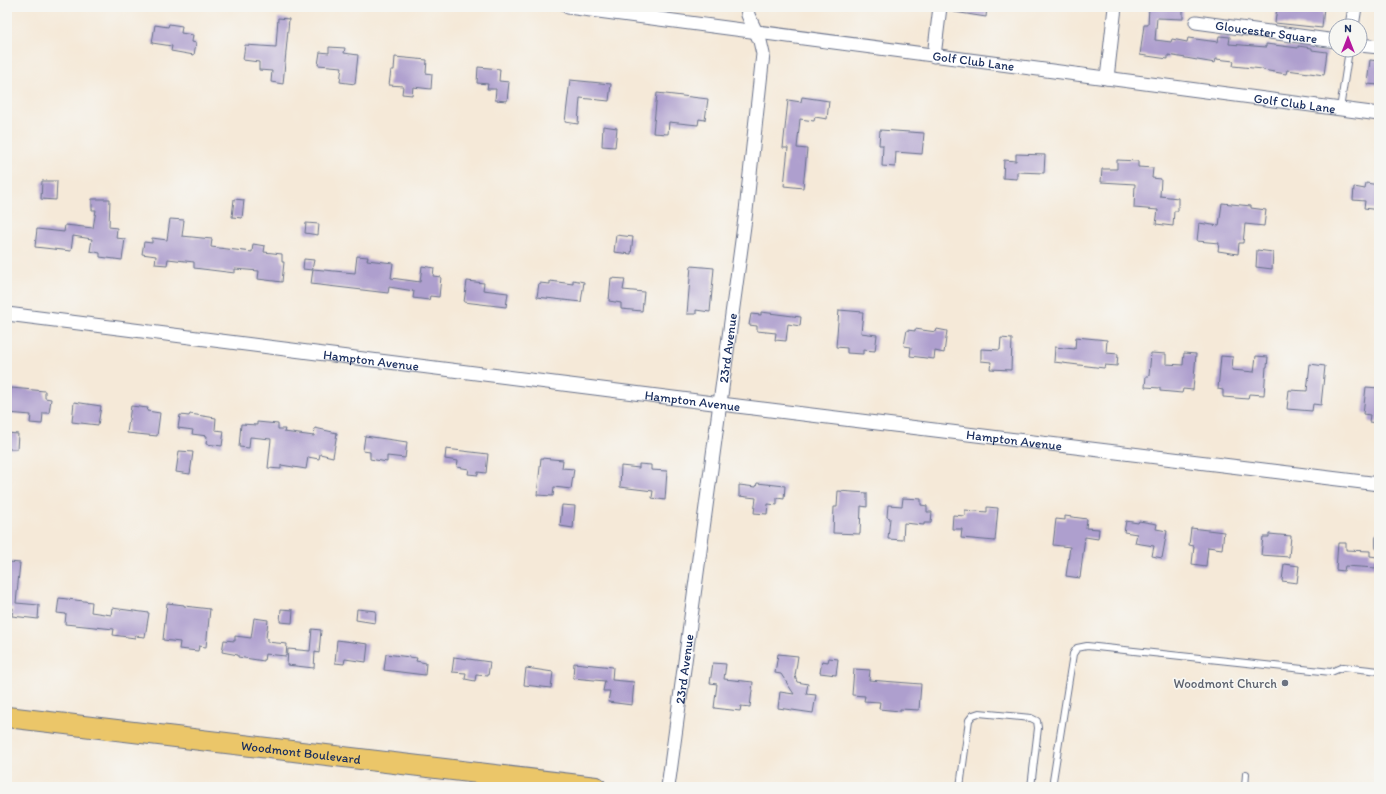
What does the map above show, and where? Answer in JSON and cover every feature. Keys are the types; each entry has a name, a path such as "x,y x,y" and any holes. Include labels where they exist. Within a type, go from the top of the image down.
{"main road":[{"name":"Woodmont Boulevard","path":"7,717 596,787"}],"street":[{"name":"Golf Club Lane","path":"568,7 1379,114"},
{"name":"23rd Avenue","path":"668,787 721,404 746,211 763,54 760,41 748,15 747,7"},
{"path":"934,56 940,7"},
{"path":"1107,78 1115,7"},
{"path":"1353,18 1355,7"},
{"name":"Gloucester Square","path":"1196,22 1328,40"},
{"path":"1368,46 1379,47"},
{"name":"Hampton Avenue","path":"7,314 721,404 1379,484"}],"lane":[{"path":"1340,109 1348,58"},
{"path":"1379,539 1379,546"},
{"path":"1052,787 1073,654 1077,648 1087,646 1331,672 1342,667 1379,672"},
{"path":"960,787 969,720 973,715 979,713 1031,718 1036,721 1038,728 1031,787"},
{"path":"1245,787 1246,774"}],"building":[{"path":"954,7 987,7 986,17 954,12"},
{"path":"1149,7 1183,7 1183,19 1157,18 1155,40 1171,42 1172,39 1187,42 1188,38 1218,42 1219,36 1230,37 1229,44 1266,47 1266,44 1298,48 1298,46 1312,48 1312,50 1327,52 1324,75 1287,70 1286,74 1263,69 1233,66 1234,61 1216,59 1215,63 1168,55 1168,59 1140,55 1144,25 1148,25"},
{"path":"1277,7 1324,7 1322,28 1275,23"},
{"path":"278,18 289,19 283,84 271,82 272,71 259,70 259,62 243,60 245,45 276,47"},
{"path":"169,24 182,26 181,33 193,35 192,42 196,43 194,55 171,51 172,46 152,43 155,25 168,27"},
{"path":"329,47 345,48 344,53 358,55 355,84 340,82 342,67 318,65 320,52 329,53"},
{"path":"395,57 427,60 426,73 432,74 431,89 413,87 412,95 402,94 403,86 389,85 391,70 394,70"},
{"path":"1370,60 1379,61 1379,85 1367,84"},
{"path":"478,67 500,69 499,81 509,82 507,101 495,100 496,89 487,89 488,84 477,83"},
{"path":"570,80 611,84 609,101 580,98 578,124 565,122"},
{"path":"657,93 708,99 705,120 699,119 698,125 669,122 668,134 653,133"},
{"path":"802,97 829,101 827,119 815,117 814,121 800,119 797,148 807,149 803,188 784,186 788,148 783,148 788,100 801,102"},
{"path":"603,126 617,128 615,147 602,146"},
{"path":"880,130 924,133 922,154 896,152 895,167 882,166 883,145 879,145"},
{"path":"1016,154 1045,155 1044,173 1017,172 1017,179 1003,178 1004,160 1016,161"},
{"path":"1117,160 1138,161 1138,167 1153,168 1152,178 1161,179 1160,196 1178,198 1178,211 1174,211 1173,226 1156,224 1158,210 1134,208 1135,184 1101,182 1102,169 1117,169"},
{"path":"42,181 57,181 56,200 41,199"},
{"path":"1366,183 1379,185 1379,210 1364,208 1365,201 1353,200 1354,187 1365,189"},
{"path":"92,199 110,199 109,227 117,228 116,238 125,239 122,260 100,257 100,253 90,251 92,239 73,236 71,251 35,247 37,229 64,232 65,225 93,228 96,210 92,210"},
{"path":"234,199 244,200 242,218 232,217"},
{"path":"1222,203 1251,206 1251,208 1266,210 1264,226 1245,224 1243,243 1239,243 1238,254 1218,251 1219,243 1197,241 1199,223 1219,226"},
{"path":"170,219 184,220 182,236 212,239 211,247 252,252 253,244 265,246 264,252 282,254 282,262 284,262 282,282 258,279 259,271 235,269 235,273 194,268 194,262 168,259 167,265 155,264 156,256 142,254 144,242 152,243 152,238 167,240"},
{"path":"306,223 319,224 318,235 305,233"},
{"path":"616,235 633,237 631,254 614,252"},
{"path":"1257,250 1273,252 1272,269 1256,267"},
{"path":"357,256 368,257 367,260 393,263 391,278 420,282 422,266 434,268 433,276 441,277 439,297 430,296 429,300 413,298 414,291 389,287 388,293 311,284 313,269 355,273"},
{"path":"304,259 314,260 312,270 303,269"},
{"path":"691,266 714,268 710,312 696,310 696,314 687,314"},
{"path":"611,278 625,279 623,290 644,292 642,311 621,309 621,303 609,301"},
{"path":"573,280 584,282 581,302 537,297 539,283 550,284 550,281 573,284"},
{"path":"467,281 484,283 483,290 508,293 506,307 464,302"},
{"path":"839,310 863,312 861,333 877,335 875,351 863,350 863,354 847,353 847,348 836,347"},
{"path":"761,312 801,317 800,326 788,324 786,341 775,340 776,333 757,331 757,326 749,325 751,314 761,315"},
{"path":"915,329 936,332 937,329 947,331 944,353 935,351 934,359 910,356 911,347 904,346 907,330 915,331"},
{"path":"1076,337 1107,340 1106,353 1118,354 1117,366 1105,365 1104,368 1054,362 1055,347 1075,349"},
{"path":"1001,338 1012,339 1011,370 990,369 991,362 981,361 981,349 1000,350"},
{"path":"1151,353 1166,354 1166,364 1183,365 1184,353 1196,354 1193,390 1183,389 1182,393 1160,391 1160,388 1145,387 1146,376 1149,376"},
{"path":"1221,356 1233,357 1232,370 1254,372 1256,356 1268,357 1264,395 1249,394 1248,399 1223,397 1223,390 1218,389"},
{"path":"1310,364 1325,366 1321,405 1313,404 1312,411 1287,409 1289,390 1307,391"},
{"path":"1366,387 1379,388 1379,417 1377,423 1369,422 1370,415 1363,414"},
{"path":"11,388 45,391 45,398 51,399 49,413 43,413 42,424 30,423 31,415 8,413"},
{"path":"74,402 101,406 98,425 72,422"},
{"path":"131,406 148,408 147,411 160,413 157,436 127,433"},
{"path":"190,414 216,418 215,430 224,431 222,446 206,444 207,436 192,434 193,430 178,428 180,415 189,416"},
{"path":"257,422 278,424 278,429 285,429 284,432 314,436 315,428 337,433 333,457 320,454 319,459 308,457 306,469 281,465 281,469 268,468 271,439 250,437 249,448 239,447 241,424 257,425"},
{"path":"7,433 18,434 17,449 7,449"},
{"path":"365,436 407,442 405,458 387,456 387,462 370,459 370,452 363,451"},
{"path":"446,449 488,454 486,473 478,472 478,475 468,474 469,469 457,467 458,461 445,459"},
{"path":"179,451 193,452 190,474 176,472"},
{"path":"541,458 563,460 562,468 574,469 571,489 554,487 553,496 537,495"},
{"path":"639,464 651,465 651,470 667,471 665,500 652,498 653,491 620,487 621,466 639,468"},
{"path":"757,483 785,486 784,499 777,498 777,505 768,504 767,514 754,513 756,498 739,496 739,485 756,487"},
{"path":"838,491 867,493 867,507 861,506 860,534 833,533 834,507 837,507"},
{"path":"903,498 921,499 921,505 927,506 927,512 932,512 931,523 924,523 924,525 904,523 903,540 888,539 890,518 887,517 888,505 902,506"},
{"path":"562,505 575,506 573,528 560,526"},
{"path":"987,507 998,508 995,541 961,538 962,529 952,529 953,515 965,516 965,510 987,512"},
{"path":"1065,516 1087,519 1086,528 1099,529 1098,539 1085,537 1080,578 1066,576 1070,547 1053,545 1056,519 1065,520"},
{"path":"1126,521 1138,523 1139,521 1157,524 1156,529 1167,531 1162,558 1152,556 1154,546 1135,543 1137,534 1124,532"},
{"path":"1191,528 1224,532 1222,549 1208,547 1206,566 1192,564 1194,546 1189,545"},
{"path":"1269,534 1291,536 1289,557 1261,555 1263,537 1269,537"},
{"path":"1338,543 1346,543 1346,550 1370,551 1370,556 1377,557 1376,568 1345,566 1344,571 1336,570"},
{"path":"9,562 20,563 16,603 39,605 38,619 12,616 13,608 7,607 7,579"},
{"path":"1284,564 1299,566 1297,583 1282,581"},
{"path":"59,598 92,602 91,612 111,615 112,608 149,613 145,637 135,636 135,638 113,635 114,629 65,624 66,614 57,613"},
{"path":"167,603 210,609 206,647 199,646 198,651 179,649 180,642 163,640"},
{"path":"281,609 293,610 292,623 280,622"},
{"path":"357,609 376,611 375,623 356,620"},
{"path":"254,618 268,620 267,642 287,644 286,656 265,654 264,661 238,657 238,655 222,652 224,640 235,641 235,636 251,638"},
{"path":"312,629 321,630 319,653 315,652 314,668 287,665 288,649 310,651"},
{"path":"337,640 368,644 366,662 345,659 344,664 335,663"},
{"path":"386,654 417,658 416,661 426,663 425,675 384,670"},
{"path":"778,654 798,656 795,676 797,682 808,684 806,694 816,695 813,713 778,708 780,692 794,694 781,674 775,673"},
{"path":"454,657 490,662 488,676 476,675 475,681 465,679 466,673 452,672"},
{"path":"829,658 838,659 836,675 820,673 822,661 828,662"},
{"path":"574,663 613,667 612,680 634,682 632,705 608,702 610,691 603,691 605,681 573,678"},
{"path":"713,663 726,664 724,679 753,682 750,707 741,706 740,711 714,708 717,684 710,683"},
{"path":"526,668 553,672 551,688 524,685"},
{"path":"854,669 870,670 869,680 921,684 919,710 900,709 900,711 879,709 880,702 864,701 865,696 852,695"}],"place":[{"name":"Woodmont Church","path":"1285,683"}]}
